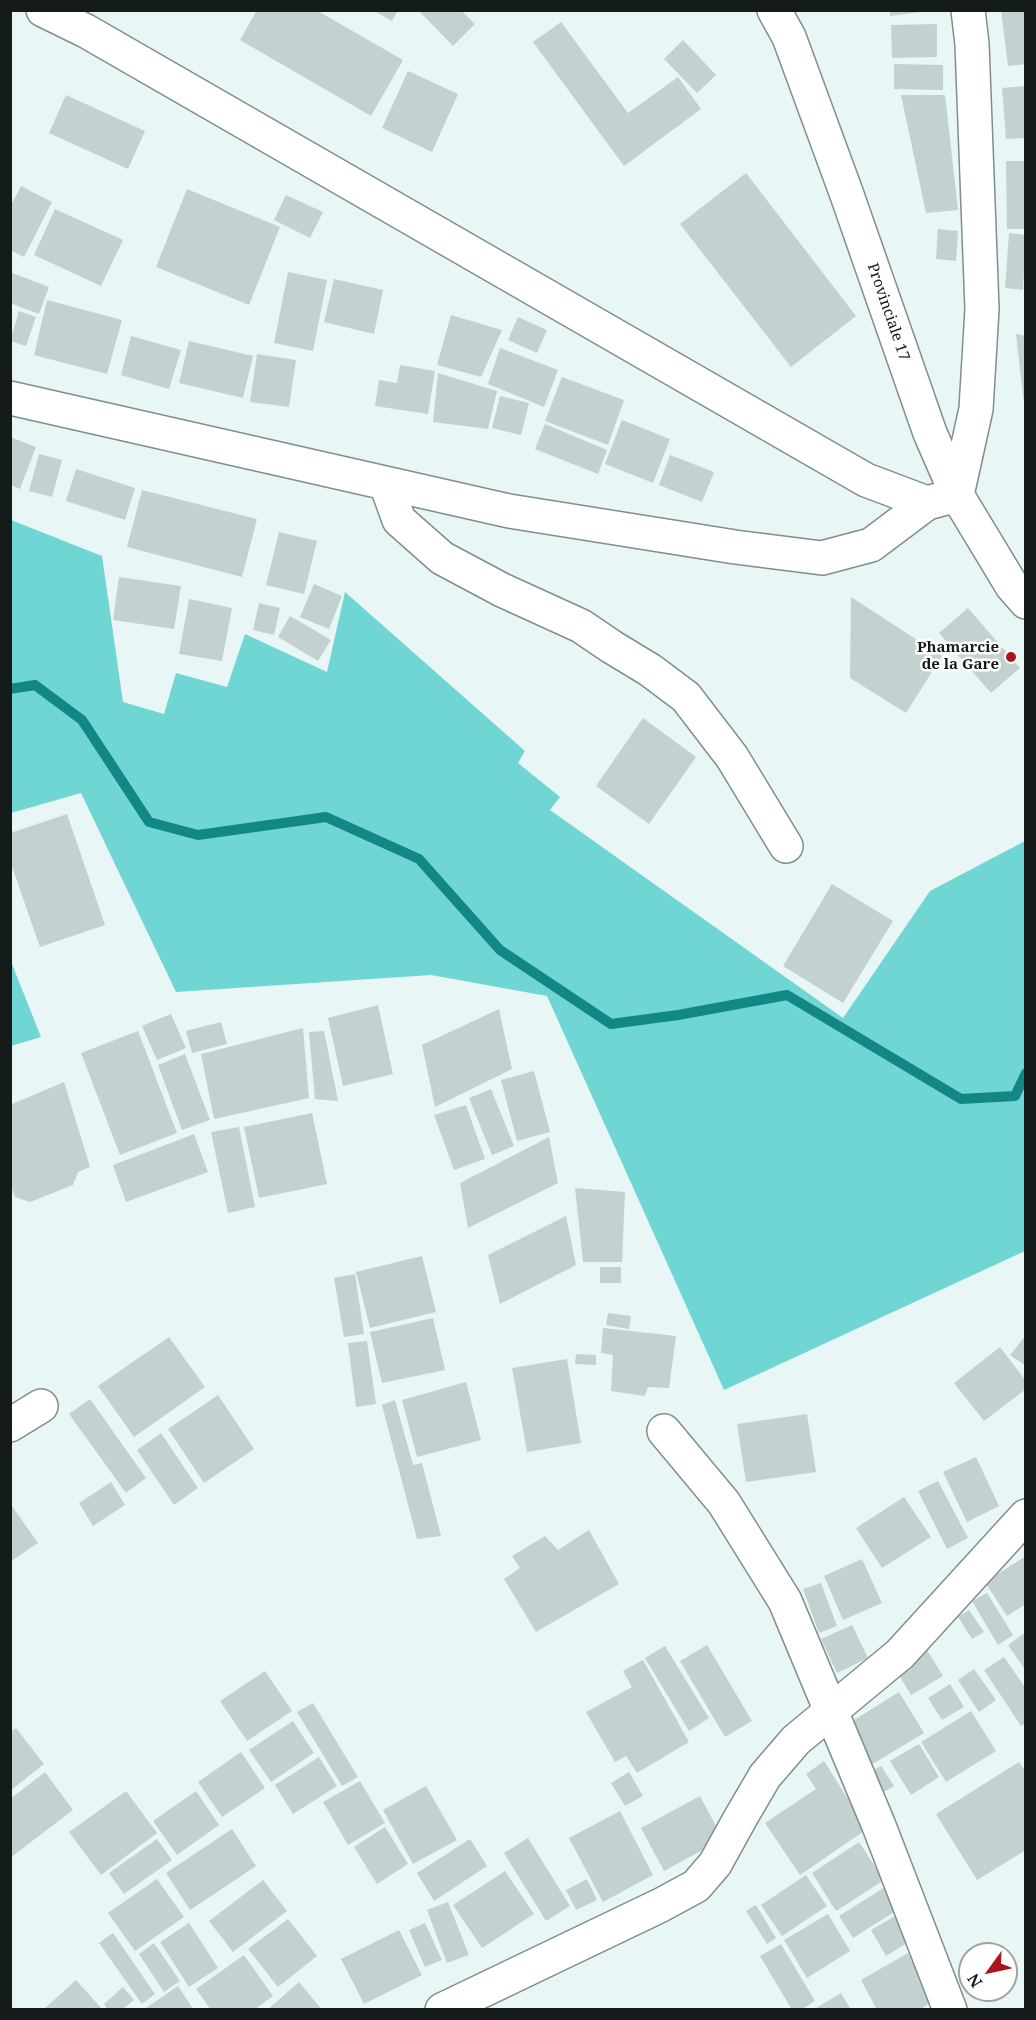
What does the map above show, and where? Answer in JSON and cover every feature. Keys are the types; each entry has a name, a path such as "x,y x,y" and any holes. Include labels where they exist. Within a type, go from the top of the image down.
{"street":[{"path":"43,10 86,31 866,480 942,499"},
{"name":"Provinciale 17","path":"774,10 789,37 851,205 930,433 942,499 1026,602"},
{"path":"10,398 509,511 735,548 822,558 871,545 942,499 976,408 982,309 972,44 968,10"},
{"path":"386,484 399,520 442,558 502,590 581,626 650,670 686,697 732,757 786,846"},
{"path":"10,1425 41,1406"},
{"path":"664,1431 724,1503 785,1601 879,1826 950,2010"},
{"path":"442,2010 696,1886 715,1864 765,1776 796,1740 900,1654 1026,1516"}],"shaded area":[{"path":"11,520 102,556 123,702 164,714 176,673 227,687 245,634 327,672 345,592 525,751 518,763 560,797 550,810 843,1018 930,891 1025,841 1025,1251 724,1390 547,996 431,975 176,992 81,793 11,813"},
{"path":"10,959 41,1037 11,1046 10,1046"}],"building":[{"path":"257,10 316,10 403,60 371,116 240,40"},
{"path":"372,10 398,10 392,21"},
{"path":"418,10 461,10 475,24 453,46"},
{"path":"890,10 921,10 921,12 890,16"},
{"path":"1001,10 1026,10 1026,64 1008,66"},
{"path":"561,22 628,113 678,77 701,109 624,166 533,42"},
{"path":"937,24 937,57 892,58 891,25"},
{"path":"683,40 716,75 697,93 664,59"},
{"path":"894,64 943,65 943,90 894,89"},
{"path":"408,71 458,94 432,152 382,128"},
{"path":"1026,86 1026,138 1006,139 1002,88"},
{"path":"66,95 145,131 128,169 49,133"},
{"path":"901,95 945,95 958,210 926,213"},
{"path":"1006,161 1026,161 1026,229 1007,229"},
{"path":"746,173 856,316 791,367 680,224"},
{"path":"21,186 52,202 24,257 10,250 10,207"},
{"path":"187,189 280,227 249,305 156,267"},
{"path":"286,195 323,212 310,238 274,220"},
{"path":"55,209 123,240 101,286 34,255"},
{"path":"938,229 958,231 956,261 936,259"},
{"path":"1009,233 1026,235 1023,290 1005,288"},
{"path":"10,272 49,287 39,314 10,303"},
{"path":"288,272 327,280 313,351 274,343"},
{"path":"334,279 383,290 374,334 324,322"},
{"path":"47,300 122,320 107,374 34,355"},
{"path":"19,311 36,317 26,346 10,341"},
{"path":"451,315 502,330 481,377 437,365"},
{"path":"518,317 547,330 537,353 508,340"},
{"path":"1016,334 1026,336 1026,404 1024,404"},
{"path":"131,336 181,350 169,389 121,375"},
{"path":"189,341 253,356 243,398 179,383"},
{"path":"500,348 558,370 544,407 488,384"},
{"path":"257,354 296,360 289,407 250,402"},
{"path":"400,365 435,371 428,414 375,406 379,380 397,383"},
{"path":"438,373 497,391 488,429 433,422"},
{"path":"562,377 624,400 608,445 545,421"},
{"path":"500,396 529,403 521,435 492,428"},
{"path":"622,420 670,439 653,483 605,464"},
{"path":"545,424 607,450 598,474 535,449"},
{"path":"10,437 36,447 20,489 10,485"},
{"path":"39,454 62,460 52,497 29,491"},
{"path":"670,455 714,472 702,502 659,485"},
{"path":"76,469 135,488 125,520 66,501"},
{"path":"142,490 257,519 242,577 127,547"},
{"path":"279,532 317,541 304,594 266,585"},
{"path":"119,577 181,586 174,629 113,620"},
{"path":"314,584 342,596 329,629 300,617"},
{"path":"851,597 942,656 906,713 850,678"},
{"path":"189,599 232,608 222,661 179,654"},
{"path":"259,603 280,608 274,635 253,630"},
{"path":"968,608 1020,668 991,693 939,633"},
{"path":"290,616 331,640 318,661 278,637"},
{"path":"643,718 696,757 649,824 596,786"},
{"path":"67,814 105,925 40,947 10,861 10,833"},
{"path":"832,884 893,921 843,1003 783,966"},
{"path":"378,1005 393,1074 343,1086 328,1018"},
{"path":"499,1009 512,1069 435,1107 422,1045"},
{"path":"171,1014 186,1048 157,1060 142,1026"},
{"path":"221,1022 227,1044 192,1053 186,1031"},
{"path":"303,1028 309,1098 214,1119 201,1054"},
{"path":"138,1031 177,1133 120,1155 81,1053"},
{"path":"324,1031 338,1101 315,1099 309,1032"},
{"path":"185,1054 210,1120 182,1130 158,1065"},
{"path":"534,1071 550,1132 517,1141 501,1080"},
{"path":"64,1082 90,1167 78,1172 73,1185 30,1202 15,1197 10,1184 10,1105"},
{"path":"491,1089 514,1146 492,1155 469,1098"},
{"path":"466,1105 485,1159 454,1170 434,1115"},
{"path":"312,1113 327,1184 259,1198 244,1127"},
{"path":"239,1127 255,1207 228,1213 211,1132"},
{"path":"194,1134 208,1172 126,1202 113,1165"},
{"path":"549,1137 558,1183 468,1228 460,1183"},
{"path":"575,1188 625,1192 622,1262 583,1262"},
{"path":"566,1216 576,1265 500,1304 488,1255"},
{"path":"422,1256 436,1312 370,1328 356,1272"},
{"path":"600,1267 621,1267 621,1283 600,1283"},
{"path":"355,1274 364,1334 344,1337 334,1278"},
{"path":"608,1313 631,1316 629,1329 606,1325"},
{"path":"433,1318 445,1370 382,1383 370,1332"},
{"path":"603,1328 676,1336 669,1388 648,1387 645,1396 611,1391 613,1355 601,1353"},
{"path":"1026,1335 1026,1366 1010,1355"},
{"path":"169,1337 205,1387 134,1437 98,1386"},
{"path":"367,1341 376,1404 356,1407 348,1343"},
{"path":"1000,1347 1026,1381 1026,1389 984,1421 954,1383"},
{"path":"576,1354 596,1355 596,1365 575,1364"},
{"path":"567,1359 581,1443 527,1452 512,1368"},
{"path":"466,1382 481,1440 417,1457 402,1400"},
{"path":"218,1395 254,1449 204,1483 168,1429"},
{"path":"90,1399 146,1478 126,1493 69,1414"},
{"path":"395,1400 413,1465 422,1463 441,1536 417,1539 382,1405"},
{"path":"807,1414 816,1472 746,1482 737,1424"},
{"path":"161,1433 198,1488 174,1505 137,1450"},
{"path":"976,1457 999,1506 967,1522 943,1472"},
{"path":"938,1481 968,1538 947,1549 918,1491"},
{"path":"111,1482 125,1505 93,1526 79,1503"},
{"path":"904,1497 931,1537 882,1568 856,1528"},
{"path":"10,1503 38,1543 10,1562"},
{"path":"589,1530 619,1584 536,1632 504,1579 520,1568 512,1556 545,1536 558,1550"},
{"path":"1026,1556 1026,1604 1007,1616 985,1582"},
{"path":"862,1559 882,1603 843,1620 824,1576"},
{"path":"821,1583 837,1626 819,1633 803,1589"},
{"path":"987,1593 1013,1635 998,1645 972,1601"},
{"path":"969,1610 984,1632 972,1639 958,1617"},
{"path":"852,1625 868,1658 837,1673 821,1639"},
{"path":"1026,1632 1026,1671 1008,1645"},
{"path":"707,1645 752,1721 725,1737 680,1661"},
{"path":"665,1646 709,1718 689,1731 645,1658"},
{"path":"927,1650 943,1676 911,1695 896,1670"},
{"path":"1004,1657 1026,1689 1026,1723 1021,1726 984,1670"},
{"path":"643,1660 689,1742 637,1773 626,1756 615,1762 586,1712 632,1687 623,1671"},
{"path":"974,1669 996,1700 979,1712 958,1680"},
{"path":"265,1671 292,1711 247,1741 220,1701"},
{"path":"950,1684 964,1707 942,1720 928,1698"},
{"path":"899,1692 924,1733 871,1765 846,1725"},
{"path":"313,1703 358,1777 342,1786 297,1712"},
{"path":"971,1711 996,1751 946,1782 921,1742"},
{"path":"293,1721 314,1753 271,1782 249,1750"},
{"path":"16,1728 44,1764 10,1791 10,1732"},
{"path":"919,1744 939,1777 911,1795 890,1761"},
{"path":"241,1752 265,1788 222,1817 198,1782"},
{"path":"319,1757 337,1786 293,1814 275,1785"},
{"path":"824,1761 867,1829 800,1875 765,1823 816,1789 806,1774"},
{"path":"1019,1762 1026,1772 1026,1850 977,1880 936,1814"},
{"path":"881,1766 894,1786 884,1792 871,1771"},
{"path":"45,1772 73,1810 10,1858 10,1799"},
{"path":"629,1772 643,1796 625,1806 611,1783"},
{"path":"360,1781 385,1823 348,1845 323,1802"},
{"path":"426,1786 457,1840 413,1864 383,1810"},
{"path":"126,1791 157,1833 101,1875 69,1832"},
{"path":"196,1791 219,1825 177,1855 153,1821"},
{"path":"700,1796 723,1839 664,1871 641,1828"},
{"path":"620,1811 653,1875 603,1902 569,1838"},
{"path":"385,1827 408,1864 377,1884 354,1847"},
{"path":"232,1829 256,1866 190,1910 166,1873"},
{"path":"528,1838 570,1906 546,1921 504,1853"},
{"path":"157,1839 172,1860 124,1894 109,1873"},
{"path":"470,1839 487,1866 434,1901 417,1873"},
{"path":"859,1842 884,1880 836,1911 812,1873"},
{"path":"505,1871 534,1914 482,1948 453,1905"},
{"path":"806,1875 827,1906 782,1936 761,1905"},
{"path":"157,1879 184,1917 135,1951 108,1913"},
{"path":"587,1879 597,1900 576,1910 566,1890"},
{"path":"263,1880 287,1911 233,1952 209,1921"},
{"path":"885,1887 899,1909 853,1938 839,1916"},
{"path":"448,1902 469,1955 447,1963 427,1910"},
{"path":"756,1905 776,1938 767,1944 746,1911"},
{"path":"828,1914 850,1951 807,1978 784,1940"},
{"path":"897,1915 912,1940 886,1956 871,1930"},
{"path":"288,1919 317,1956 278,1987 248,1949"},
{"path":"189,1923 218,1968 189,1987 160,1942"},
{"path":"425,1923 442,1960 425,1967 409,1930"},
{"path":"399,1930 422,1975 364,2004 341,1959"},
{"path":"113,1933 155,1994 142,2004 99,1943"},
{"path":"154,1943 180,1981 164,1992 139,1954"},
{"path":"781,1944 815,2001 801,2010 792,2010 760,1956"},
{"path":"908,1953 935,2000 919,2010 877,2010 861,1980"},
{"path":"244,1955 273,1996 254,2010 211,2010 196,1989"},
{"path":"76,1980 103,2010 43,2010"},
{"path":"299,1982 322,2010 267,2010"},
{"path":"178,1986 194,2010 143,2010"},
{"path":"123,1987 134,2000 122,2010 108,2010 104,2004"},
{"path":"841,1993 851,2010 813,2010"}],"waterway":[{"path":"10,689 35,685 82,720 149,822 198,835 326,817 419,859 500,950 611,1024 678,1015 787,995 961,1099 1015,1096 1026,1073"}],"place":[{"name":"Phamarcie de la Gare","path":"1011,657"}]}
